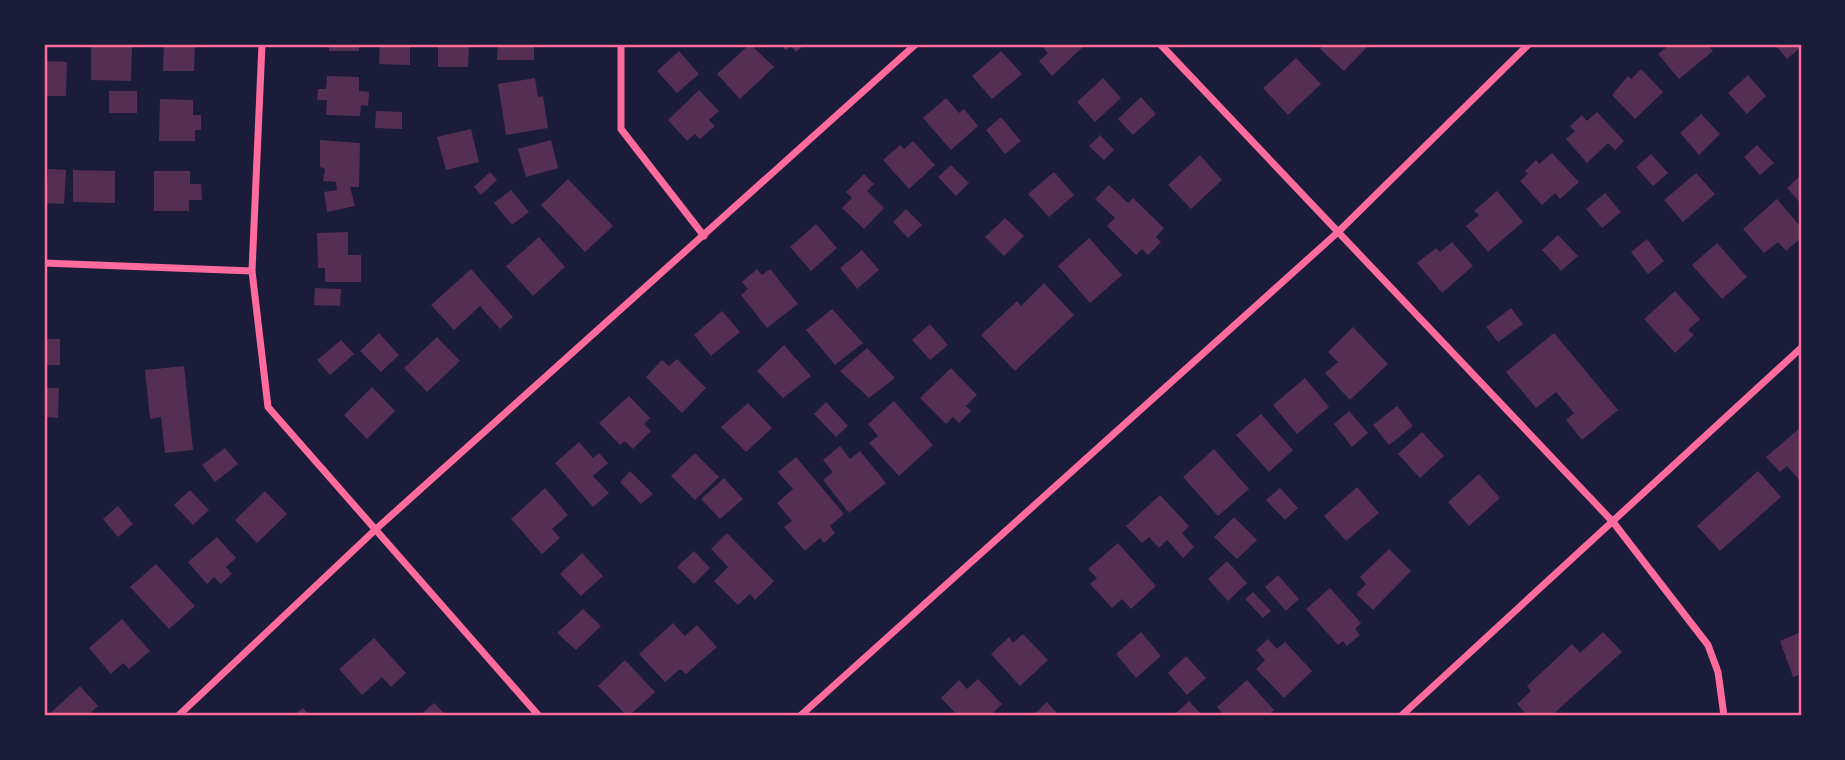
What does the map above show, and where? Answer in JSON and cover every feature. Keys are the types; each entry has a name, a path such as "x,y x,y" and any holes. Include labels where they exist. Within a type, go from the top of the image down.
{"street":[{"path":"262,44 252,271 268,407 539,716"},
{"path":"621,44 621,130 704,236"},
{"path":"178,716 375,530 916,44"},
{"path":"1160,44 1613,522 1708,645 1718,672 1724,716"},
{"path":"800,716 1337,233 1528,44"},
{"path":"44,263 252,271"},
{"path":"1401,716 1801,348"}],"building":[{"path":"164,44 195,44 194,71 163,71"},
{"path":"329,44 359,44 359,51 329,51"},
{"path":"438,44 469,44 468,67 438,67"},
{"path":"498,44 534,44 534,60 497,60"},
{"path":"750,44 774,67 740,99 717,74"},
{"path":"780,44 805,44 796,52 791,46 786,50"},
{"path":"1040,44 1086,44 1052,76 1039,61 1048,53"},
{"path":"1325,44 1369,45 1344,71 1320,49"},
{"path":"1665,44 1707,44 1713,51 1679,79 1658,54 1667,47"},
{"path":"1774,44 1801,44 1801,47 1787,59"},
{"path":"380,45 410,46 410,65 379,64"},
{"path":"91,46 132,47 131,81 91,80"},
{"path":"679,51 699,74 677,93 657,71"},
{"path":"1001,51 1022,74 992,99 972,76"},
{"path":"1296,58 1321,84 1288,115 1263,88"},
{"path":"44,61 67,62 66,96 44,96"},
{"path":"1641,69 1663,92 1635,119 1612,95 1628,76 1631,79"},
{"path":"1748,75 1766,96 1747,114 1728,93"},
{"path":"327,76 359,77 359,91 369,92 368,106 361,105 360,116 326,115 327,100 317,100 318,89 326,89"},
{"path":"535,78 538,97 543,96 548,128 506,135 498,84"},
{"path":"1103,78 1121,98 1095,122 1077,102"},
{"path":"699,90 719,111 709,120 715,126 700,139 695,134 687,141 668,120"},
{"path":"109,91 137,91 137,113 109,113"},
{"path":"1141,97 1156,114 1133,135 1118,119"},
{"path":"946,98 959,113 964,109 978,126 951,150 923,118"},
{"path":"160,99 193,100 193,115 201,115 201,130 195,130 195,141 159,141"},
{"path":"376,111 402,112 402,129 375,128"},
{"path":"1597,112 1624,141 1615,150 1608,143 1587,163 1566,139 1575,131 1570,126 1582,115 1587,121"},
{"path":"1701,114 1720,134 1699,155 1680,133"},
{"path":"1001,117 1021,141 1005,154 986,130"},
{"path":"471,129 479,162 446,170 437,137"},
{"path":"1100,135 1114,150 1104,160 1089,146"},
{"path":"320,140 360,143 359,187 350,187 355,206 327,212 324,192 337,190 336,182 323,181 325,169 320,167"},
{"path":"551,140 558,168 526,177 518,149"},
{"path":"913,141 935,165 909,189 883,160 900,145 904,149"},
{"path":"1757,145 1774,163 1760,175 1744,157"},
{"path":"1552,153 1579,182 1560,199 1555,193 1542,205 1520,181 1528,174 1525,171 1536,160 1539,164"},
{"path":"1651,154 1668,173 1653,186 1636,167"},
{"path":"1200,155 1222,180 1191,209 1168,185"},
{"path":"951,165 969,183 956,196 938,177"},
{"path":"48,169 66,170 64,204 46,203"},
{"path":"73,170 115,171 115,203 73,202"},
{"path":"154,171 190,171 190,184 201,184 202,200 189,200 189,211 154,211"},
{"path":"490,172 497,180 481,195 474,187"},
{"path":"1054,172 1074,195 1049,217 1028,194"},
{"path":"1696,173 1715,194 1683,222 1664,200"},
{"path":"864,174 874,184 867,191 884,208 864,229 842,208 852,198 846,192"},
{"path":"1801,175 1801,204 1787,188"},
{"path":"568,179 613,226 585,252 541,205"},
{"path":"1109,185 1128,203 1133,198 1164,228 1156,237 1161,242 1148,255 1142,249 1136,255 1107,226 1115,218 1095,199"},
{"path":"511,190 529,212 512,225 494,203"},
{"path":"1497,191 1523,222 1488,252 1466,226 1479,215 1474,211"},
{"path":"1605,193 1621,212 1602,228 1586,209"},
{"path":"1777,199 1801,227 1801,238 1786,251 1778,242 1764,253 1743,229"},
{"path":"906,209 922,225 908,238 893,222"},
{"path":"1005,218 1024,236 1004,256 985,237"},
{"path":"816,224 837,248 811,271 790,247"},
{"path":"348,232 348,255 361,255 361,282 325,282 325,268 318,268 317,233"},
{"path":"1558,235 1578,256 1561,271 1542,250"},
{"path":"539,237 565,267 533,296 506,266"},
{"path":"1089,238 1122,275 1090,303 1058,266"},
{"path":"1647,239 1664,261 1648,274 1631,252"},
{"path":"1452,242 1473,266 1442,293 1417,263 1436,248 1440,252"},
{"path":"1717,243 1747,277 1722,299 1692,265"},
{"path":"862,250 879,270 857,289 840,268"},
{"path":"471,269 513,317 500,329 480,306 454,330 431,305"},
{"path":"757,269 762,275 770,269 798,304 767,328 741,295 748,289 742,282"},
{"path":"1044,283 1074,315 1015,371 981,335 1017,301 1021,306"},
{"path":"315,288 341,289 340,306 314,305"},
{"path":"1675,291 1700,319 1688,330 1694,335 1675,353 1644,319"},
{"path":"1511,308 1523,324 1498,342 1486,327"},
{"path":"832,309 863,343 835,365 806,330"},
{"path":"722,311 740,332 711,356 694,335"},
{"path":"930,324 948,345 930,360 912,340"},
{"path":"1353,327 1388,364 1350,400 1325,373 1338,362 1328,352"},
{"path":"379,333 399,355 381,372 360,351"},
{"path":"1554,333 1618,410 1582,440 1566,420 1574,413 1556,392 1536,408 1506,372"},
{"path":"437,337 460,361 427,392 404,368"},
{"path":"44,339 60,339 60,365 44,365"},
{"path":"341,340 354,354 330,375 317,360"},
{"path":"784,345 811,376 783,398 757,371"},
{"path":"867,348 895,378 869,398 840,371"},
{"path":"677,359 706,388 682,413 646,377 662,360 669,366"},
{"path":"184,366 193,450 165,453 161,417 150,419 145,370"},
{"path":"951,368 977,395 966,406 971,411 959,423 953,417 946,424 920,398"},
{"path":"1305,378 1329,407 1297,434 1273,405"},
{"path":"372,387 395,411 367,439 344,415"},
{"path":"44,388 59,388 58,418 44,417"},
{"path":"629,396 650,418 644,424 651,431 633,449 625,441 620,445 599,423"},
{"path":"894,401 933,445 899,476 869,443 878,436 868,424"},
{"path":"826,402 848,426 836,437 814,414"},
{"path":"748,403 772,428 746,452 721,427"},
{"path":"1397,406 1413,426 1389,445 1373,425"},
{"path":"1349,411 1368,433 1352,447 1334,424"},
{"path":"1261,414 1293,450 1269,472 1236,435"},
{"path":"1801,427 1801,482 1787,466 1780,472 1766,457"},
{"path":"1422,432 1444,456 1420,478 1398,454"},
{"path":"579,442 593,458 599,453 608,463 593,476 609,493 593,507 555,463"},
{"path":"840,446 850,459 860,451 886,483 849,513 823,480 833,472 823,460"},
{"path":"225,448 238,464 215,482 202,465"},
{"path":"1214,449 1249,489 1218,516 1183,477"},
{"path":"695,453 719,477 695,500 671,476"},
{"path":"796,457 844,514 830,526 835,533 824,543 820,538 805,551 784,527 792,521 777,503 793,489 778,472"},
{"path":"630,471 653,494 641,504 620,482"},
{"path":"1758,471 1781,497 1720,551 1697,526"},
{"path":"1479,474 1500,498 1469,526 1448,502"},
{"path":"724,478 743,499 720,519 701,499"},
{"path":"1357,487 1379,513 1346,541 1324,516"},
{"path":"545,488 568,515 552,529 560,538 542,554 511,519"},
{"path":"1280,488 1298,508 1285,520 1266,500"},
{"path":"190,490 209,510 193,525 174,505"},
{"path":"265,491 287,514 257,543 235,520"},
{"path":"1160,495 1189,526 1182,533 1194,547 1183,558 1167,540 1159,548 1149,537 1142,543 1126,526"},
{"path":"118,506 133,524 118,537 103,519"},
{"path":"1234,517 1257,540 1237,559 1214,537"},
{"path":"727,533 774,581 755,600 750,594 738,605 714,581 728,567 711,549"},
{"path":"217,537 236,558 226,567 232,574 221,584 214,577 207,584 188,562"},
{"path":"1118,543 1156,586 1131,609 1122,599 1112,608 1090,584 1097,578 1088,569"},
{"path":"1389,549 1411,571 1373,610 1356,594 1366,584 1360,577"},
{"path":"694,551 710,568 694,584 677,567"},
{"path":"582,553 603,576 581,596 560,574"},
{"path":"1227,561 1247,583 1228,601 1208,579"},
{"path":"156,564 195,606 169,629 130,587"},
{"path":"1278,575 1299,599 1286,611 1265,587"},
{"path":"1330,588 1361,623 1355,629 1360,635 1347,646 1343,641 1338,645 1306,609"},
{"path":"1253,592 1271,611 1263,618 1245,599"},
{"path":"583,609 601,626 576,650 557,633"},
{"path":"122,619 150,651 129,669 123,663 111,674 89,648"},
{"path":"673,623 685,636 697,625 717,647 686,674 680,669 665,682 639,654"},
{"path":"1141,632 1161,656 1136,678 1116,654"},
{"path":"1603,632 1622,652 1551,716 1528,716 1517,704 1531,691 1527,686 1572,644 1580,653"},
{"path":"1801,632 1801,674 1793,677 1780,641"},
{"path":"1023,634 1048,660 1020,686 991,654 1009,637 1013,643"},
{"path":"374,638 406,673 391,687 382,677 362,695 339,669"},
{"path":"1268,639 1277,649 1285,642 1312,671 1284,698 1256,669 1265,660 1256,650"},
{"path":"1186,656 1206,678 1187,695 1168,673"},
{"path":"625,660 655,692 629,716 598,686"},
{"path":"978,679 1002,704 990,716 958,716 941,698 959,680 967,689"},
{"path":"1247,680 1274,710 1267,716 1225,716 1217,707"},
{"path":"80,686 98,706 87,716 47,716"},
{"path":"1189,701 1203,716 1173,716"},
{"path":"1047,702 1060,716 1032,716"},
{"path":"434,703 447,716 419,716"},
{"path":"303,708 310,716 293,716"}]}
